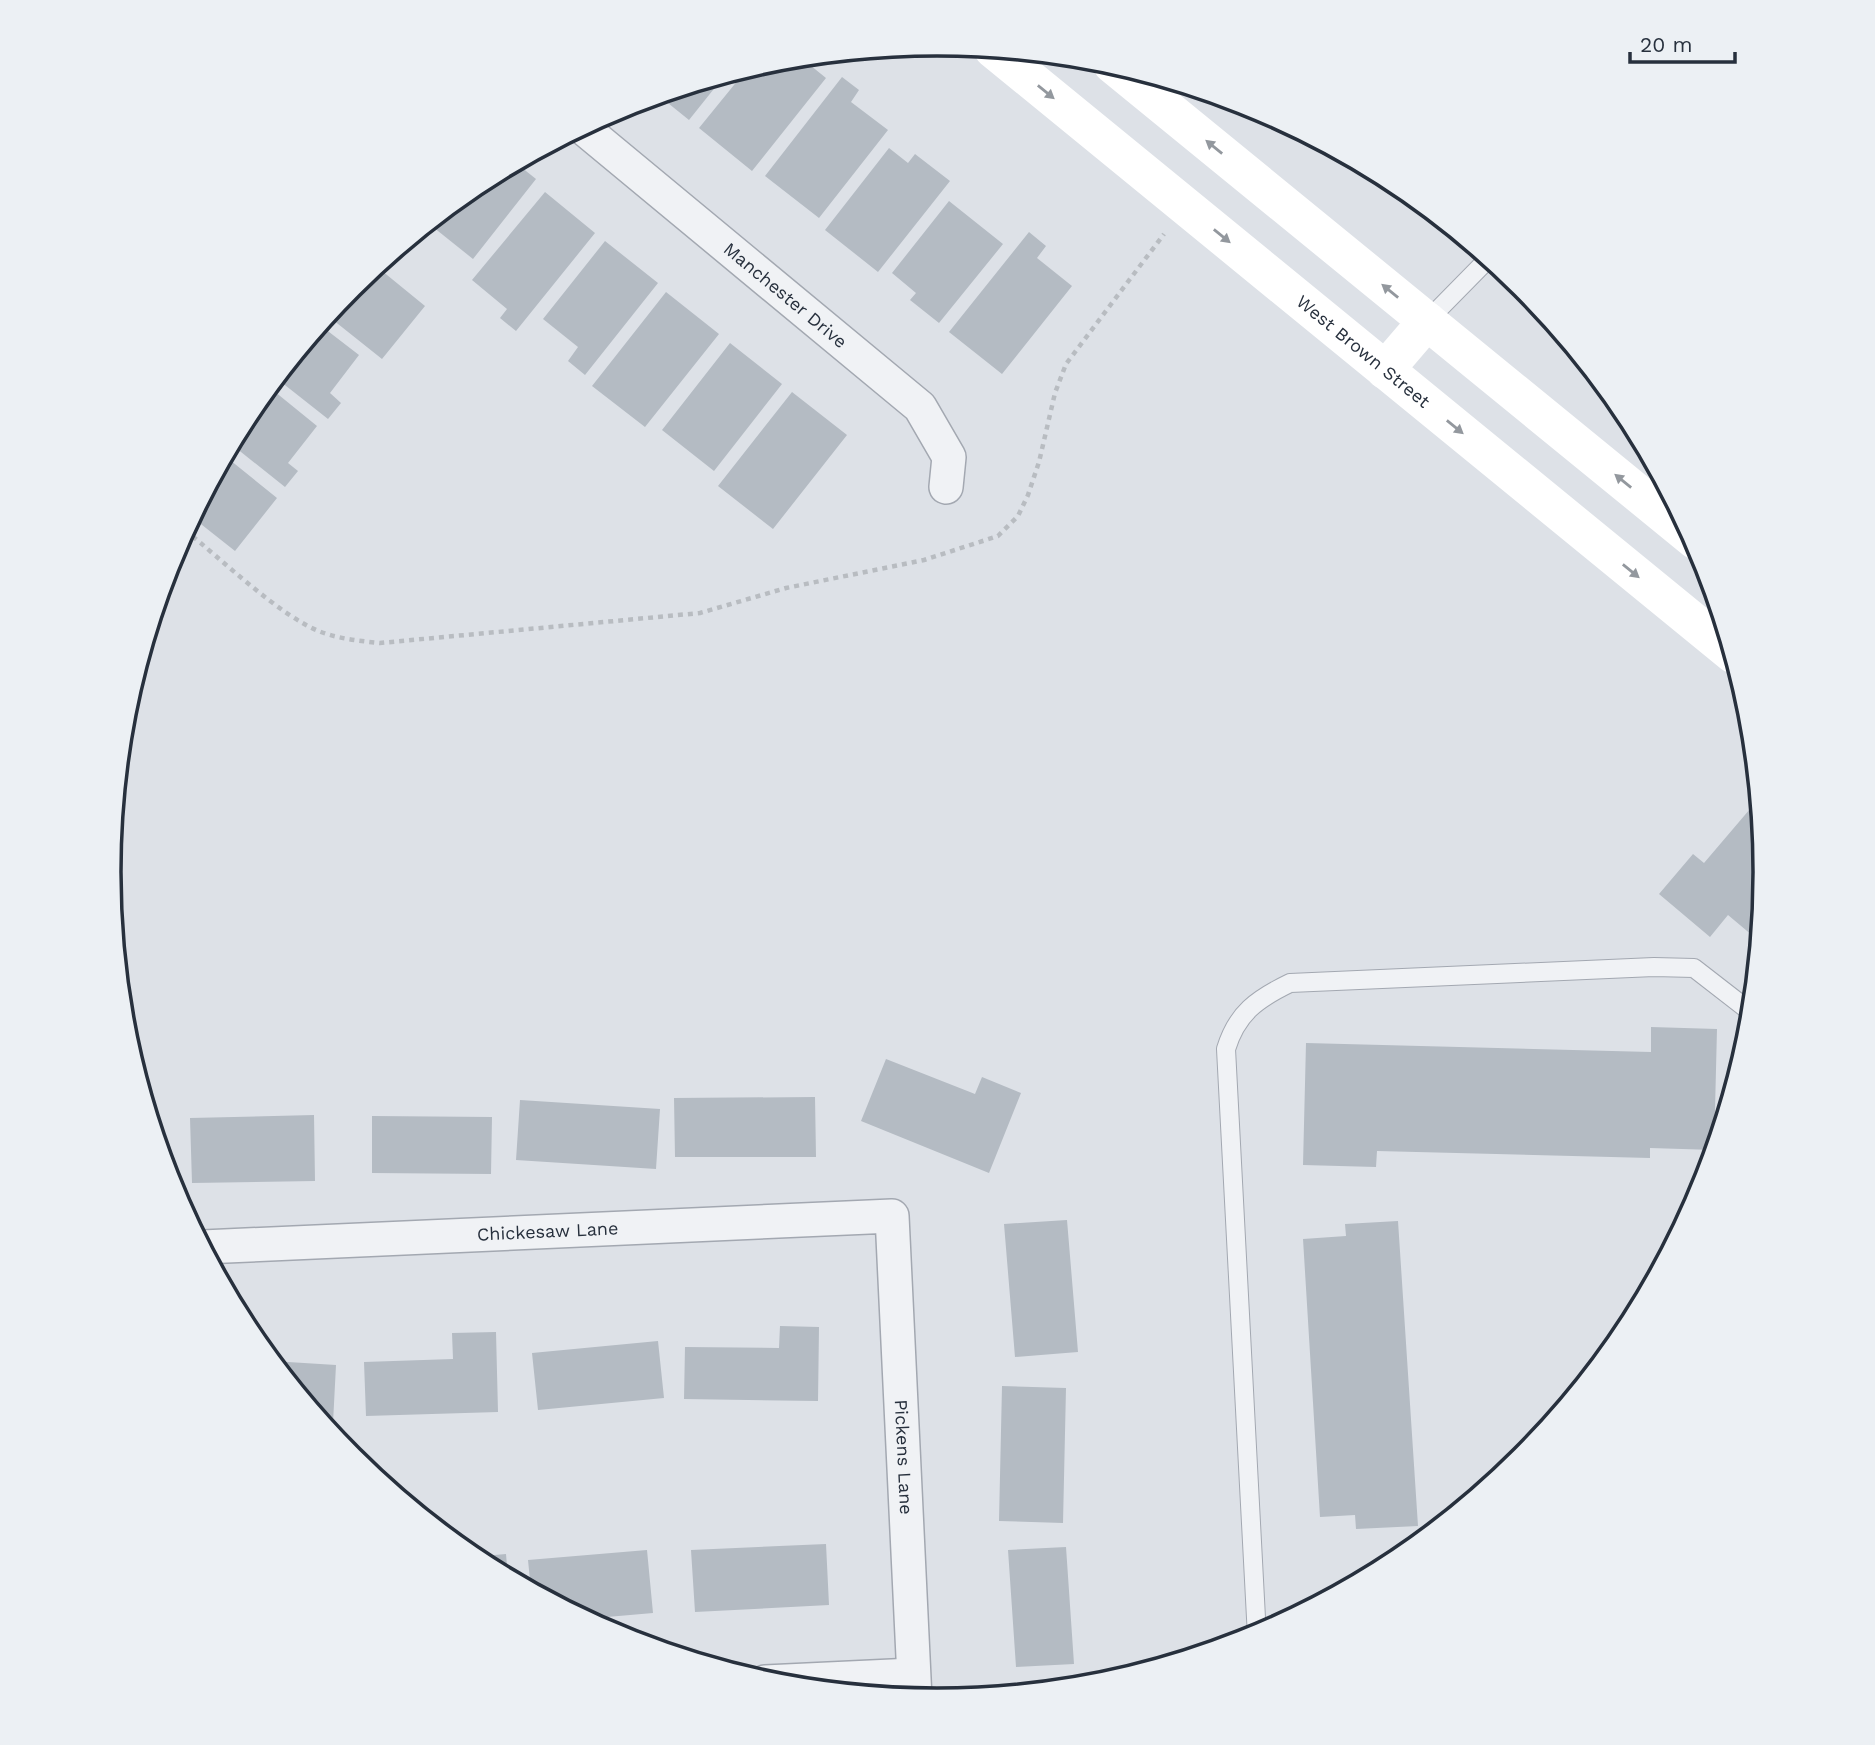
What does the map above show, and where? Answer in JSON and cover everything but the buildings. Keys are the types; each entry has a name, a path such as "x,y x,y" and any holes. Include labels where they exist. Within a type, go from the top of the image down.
{"main road":[{"name":"West Brown Street","path":"1006,59 1721,644"},
{"path":"1132,80 1676,525"},
{"path":"1385,369 1427,321"}],"street":[{"name":"Manchester Drive","path":"590,134 920,407 948,457 946,487"},
{"name":"Chickesaw Lane","path":"212,1247 892,1216"},
{"name":"Pickens Lane","path":"892,1216 914,1687"},
{"path":"867,1685 914,1687"}],"lane":[{"path":"1427,321 1482,265"},
{"path":"1256,1624 1226,1049 1233,1027 1252,1005 1290,983 1654,967 1694,968 1742,1006"}],"path":[{"path":"194,536 296,620 320,632 351,640 380,643 700,613 786,588 963,548 998,536 1018,516 1039,462 1055,393 1066,364 1167,231"}]}
